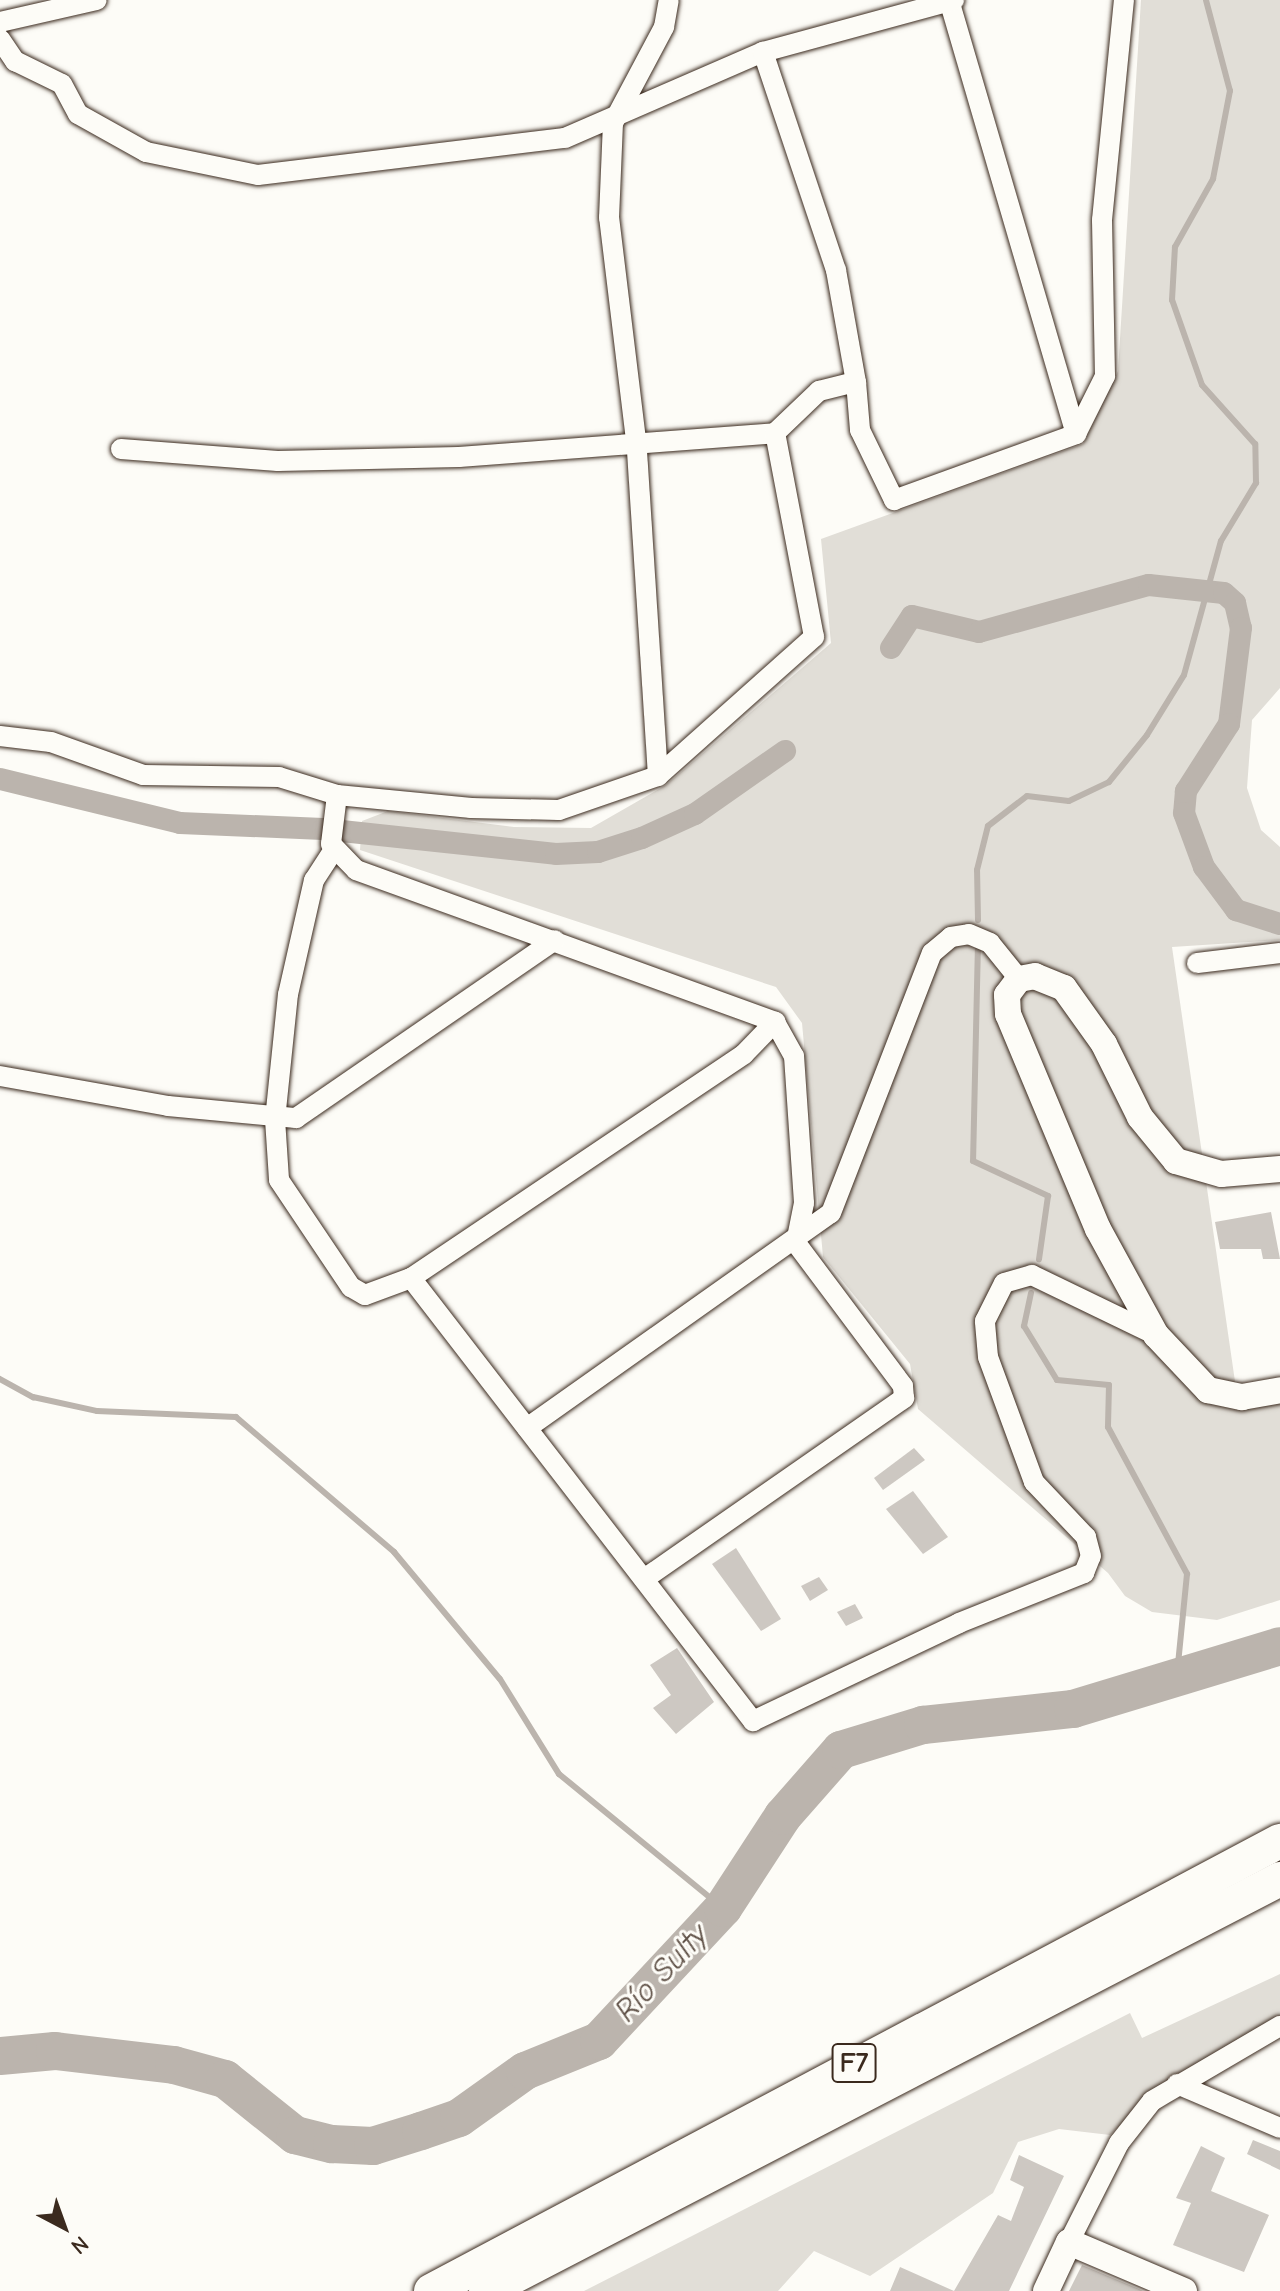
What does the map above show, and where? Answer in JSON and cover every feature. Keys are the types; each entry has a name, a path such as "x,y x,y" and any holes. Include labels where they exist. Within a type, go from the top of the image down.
{"highway":[{"name":"F7","path":"431,2291 1280,1841"},
{"name":"F7","path":"486,2291 1280,1879"}],"street":[{"path":"0,22 97,0"},
{"path":"658,776 636,440 609,218 613,123 664,27 669,0"},
{"path":"0,39 15,61 62,84 78,114 146,152 243,173 565,138 613,123 763,52 951,0 1076,434"},
{"path":"763,52 836,270 856,382 860,430 894,500 1076,434 1105,376 1102,220 1124,0"},
{"path":"121,449 293,461 459,457 636,440 775,433 819,391 856,382"},
{"path":"0,736 51,742 143,775 279,777 337,795 559,810 658,776 814,637 775,433"},
{"path":"337,795 332,848 314,880 291,980 275,1119 279,1180 351,1287 382,1294 411,1278 744,1054 775,1022"},
{"path":"332,848 375,878 555,940 775,1022 794,1056 804,1203 796,1243 903,1386 904,1398 644,1579"},
{"path":"527,1428 796,1243 831,1213 932,953 951,937 969,934 990,943 1019,979"},
{"path":"0,1076 275,1119 316,1109 555,940"},
{"path":"1197,963 1280,953"},
{"path":"1280,1169 1221,1174 1176,1161 1140,1117 1104,1044 1064,988 1035,976 1019,979 1007,995 1008,1014 1098,1229 1156,1335 1208,1390 1242,1397 1280,1390"},
{"path":"411,1278 753,1721 959,1623 1064,1585 1084,1573 1089,1547 1034,1482 988,1357 989,1304 1004,1283 1032,1275 1156,1335"},
{"path":"1046,2291 1119,2143 1152,2101 1280,2026"},
{"path":"1177,2084 1280,2128"},
{"path":"1069,2242 1184,2291"}],"shaded area":[{"path":"1141,0 1280,0 1280,688 1252,720 1247,788 1261,830 1280,847 1280,940 1172,947 1239,1409 1280,1403 1280,1600 1217,1620 1152,1612 1125,1596 1108,1573 918,1409 910,1364 823,1257 802,1023 776,987 360,850 362,821 388,811 514,827 591,828 666,785 831,643 821,539 1083,444 1118,371"},
{"path":"1280,1974 1280,2015 1166,2081 1110,2135 1059,2129 1018,2142 993,2193 870,2276 814,2251 778,2291 584,2291 1130,2013 1142,2038"}],"building":[{"path":"1271,1212 1280,1259 1263,1259 1261,1249 1220,1249 1215,1222"},
{"path":"914,1448 925,1460 883,1490 874,1478"},
{"path":"913,1491 948,1537 923,1554 886,1509"},
{"path":"736,1548 781,1619 761,1631 712,1564"},
{"path":"819,1577 828,1590 810,1601 801,1586"},
{"path":"855,1604 863,1618 846,1626 837,1612"},
{"path":"677,1648 714,1702 676,1734 653,1708 671,1695 650,1665"},
{"path":"1253,2140 1280,2151 1280,2170 1247,2154"},
{"path":"1201,2146 1225,2158 1211,2191 1269,2215 1244,2272 1173,2245 1191,2203 1176,2198"},
{"path":"1019,2155 1064,2176 1009,2291 954,2291 998,2215 1011,2221 1024,2187 1010,2180"},
{"path":"1082,2265 1139,2289 1143,2291 1069,2291"},
{"path":"900,2267 954,2291 890,2291"}],"waterway":[{"path":"978,920 977,870 988,826 1027,796 1069,801 1109,782 1147,735 1184,675 1221,541 1256,483 1255,444 1202,385 1172,300 1175,247 1213,179 1230,91 1206,0"},
{"path":"891,648 912,616 979,632 1149,585 1224,593 1235,603 1241,628 1229,724 1186,791 1184,813 1204,867 1236,910 1280,924"},
{"path":"0,779 180,823 323,829 556,854 598,852 642,838 695,814 785,751"},
{"path":"978,943 973,1161 1048,1196 1039,1259"},
{"path":"1031,1293 1024,1326 1057,1380 1109,1385 1108,1427 1187,1574 1177,1674"},
{"path":"0,1379 33,1397 97,1411 236,1417 394,1552 500,1679 559,1774 723,1908"},
{"name":"Río Sulty","path":"0,2056 55,2051 174,2065 225,2079 295,2135 332,2144 373,2146 421,2131 459,2118 525,2071 599,2041 723,1908 783,1816 841,1750 923,1725 1073,1709 1280,1646"}]}
